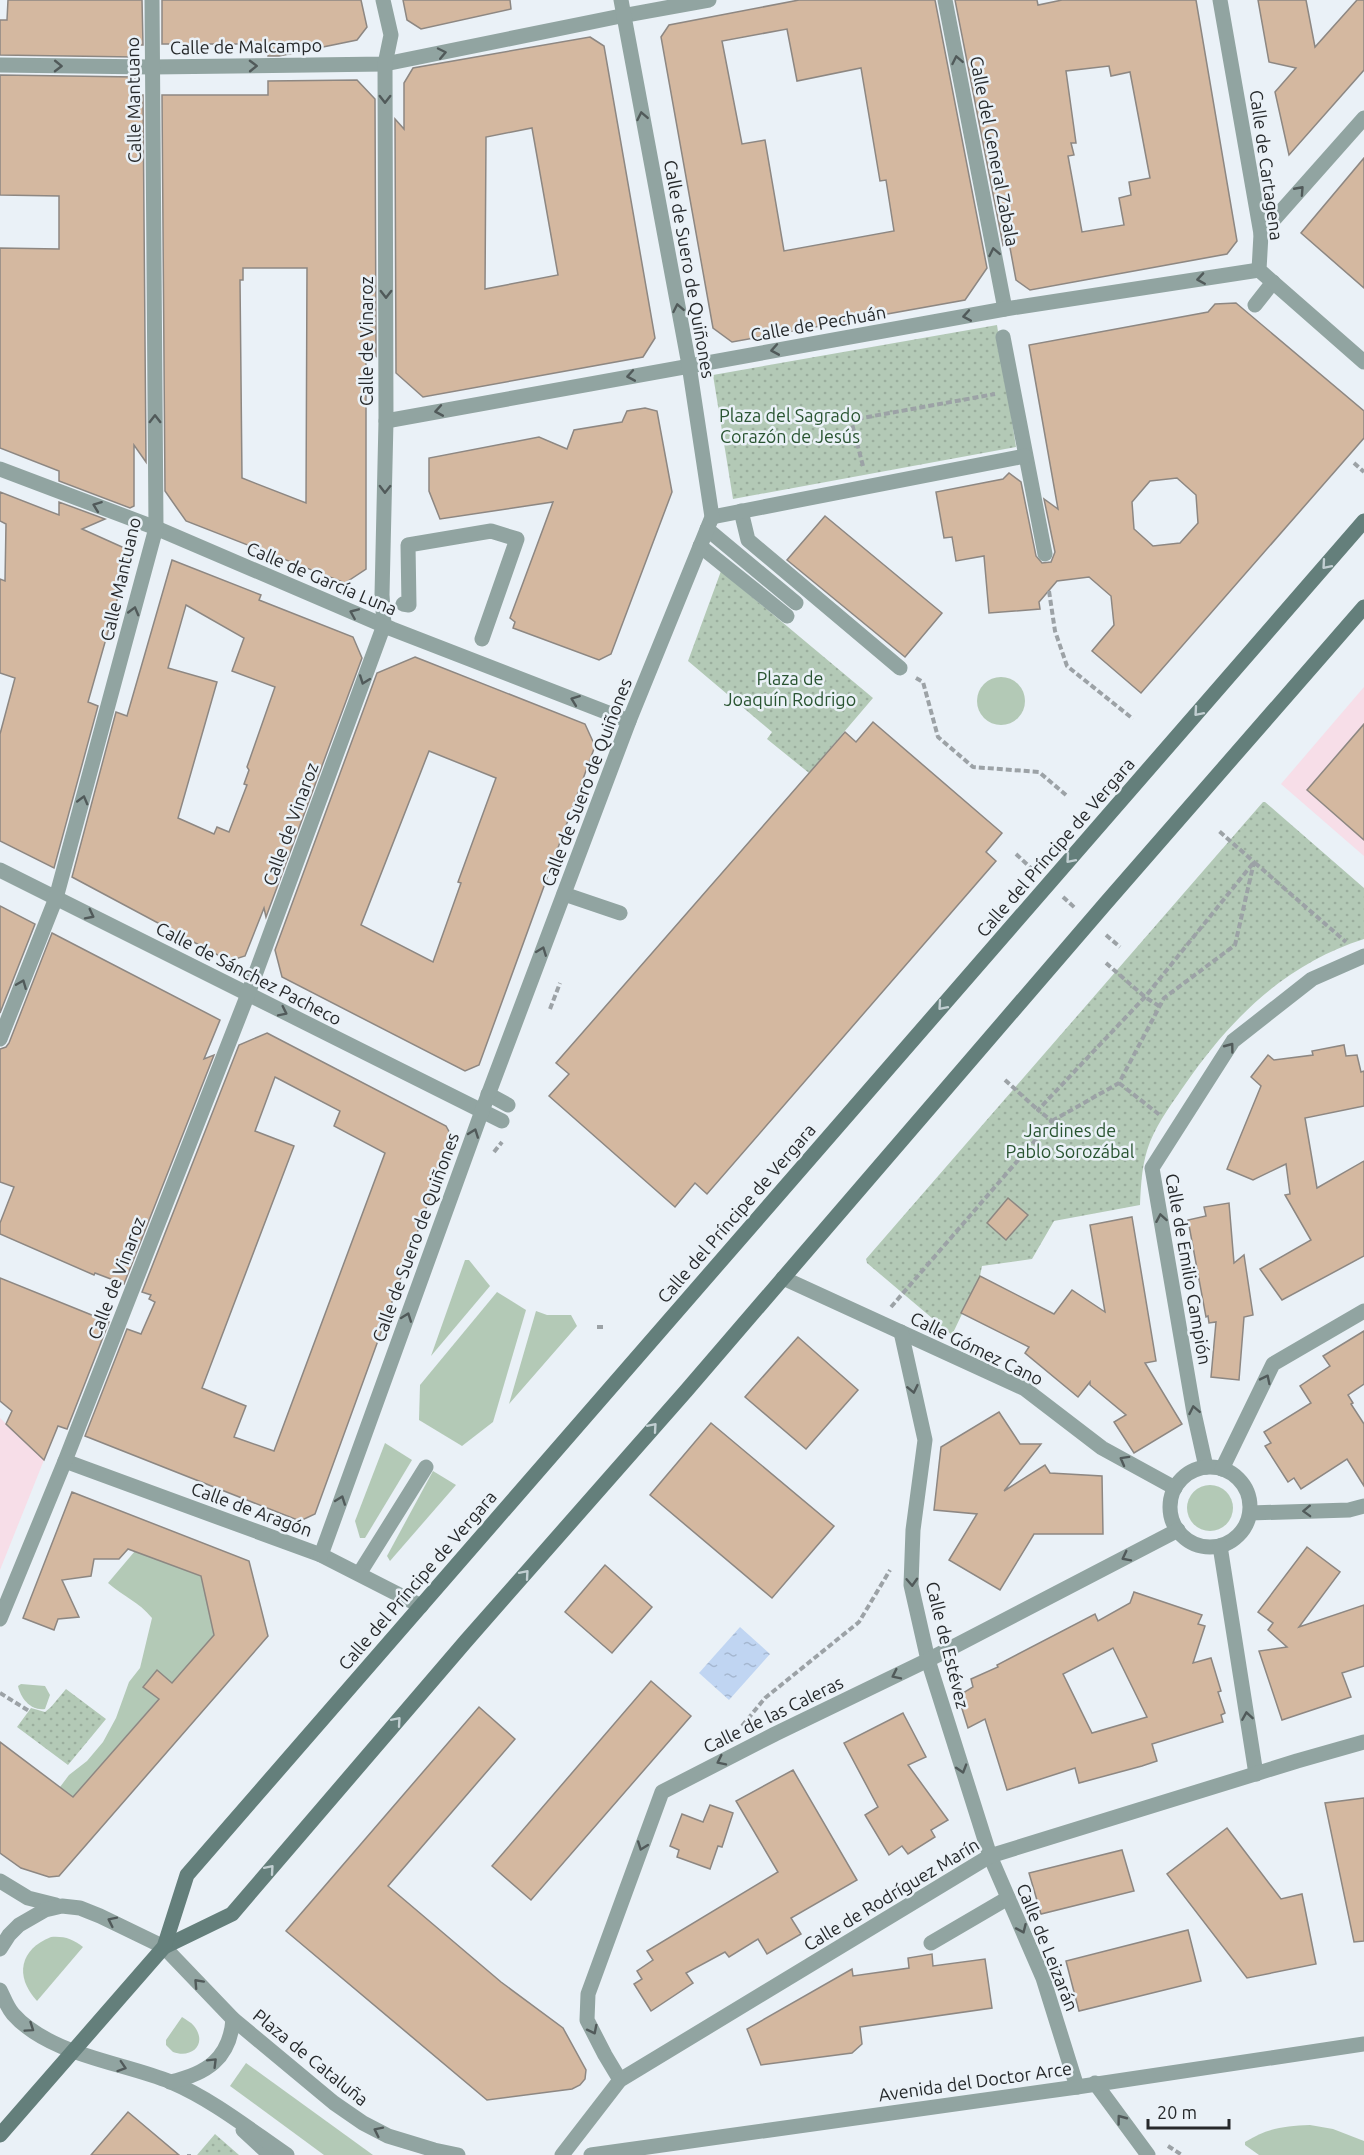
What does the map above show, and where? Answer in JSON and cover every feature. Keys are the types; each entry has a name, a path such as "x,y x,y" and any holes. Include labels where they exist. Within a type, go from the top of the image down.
{"main road":[{"name":"Calle del Príncipe de Vergara","path":"0,2135 164,1947 187,1875 1364,521"},
{"name":"Calle del Príncipe de Vergara","path":"164,1947 232,1914 458,1650 1364,607"}],"street":[{"name":"Calle Mantuano","path":"0,1039 56,898 156,528 152,0"},
{"name":"Calle de Vinaroz","path":"0,1619 65,1461 248,994 384,625 382,595 386,421 385,64 391,35 383,0"},
{"name":"Calle de Malcampo","path":"0,65 152,67 385,64 622,8 709,0"},
{"name":"Calle del General Zabala","path":"945,0 1005,309"},
{"name":"Calle de Cartagena","path":"1220,0 1261,234 1259,270"},
{"name":"Calle de Suero de Quiñones","path":"321,1555 488,1094 629,721 709,523 689,365 622,8"},
{"path":"1261,234 1364,118"},
{"name":"Calle de Pechuán","path":"386,421 1005,309 1259,270"},
{"path":"1259,270 1364,362"},
{"path":"1255,305 1273,282"},
{"path":"1003,337 1045,554"},
{"path":"796,603 709,523 741,511 1026,456"},
{"name":"Calle de García Luna","path":"0,470 156,528 384,625 629,721"},
{"path":"741,511 748,540 900,668"},
{"path":"403,604 409,605 408,545 491,531 517,539 482,639"},
{"path":"700,546 787,616"},
{"name":"Calle de Sánchez Pacheco","path":"0,870 502,1121"},
{"path":"564,894 620,913"},
{"name":"Calle de Emilio Campión","path":"1214,1468 1194,1413 1152,1168 1233,1041 1312,979 1363,957"},
{"path":"488,1094 508,1105"},
{"name":"Calle Gómez Cano","path":"783,1278 1025,1389 1102,1448 1175,1488"},
{"path":"1214,1468 1273,1364 1364,1311"},
{"name":"Calle de Estévez","path":"901,1332 925,1440 913,1530 911,1585 928,1660 990,1856"},
{"name":"Calle de Aragón","path":"65,1461 321,1555 421,1606"},
{"path":"359,1574 426,1467"},
{"path":"1214,1468 1232,1474 1240,1482 1250,1502 1250,1513 1247,1524 1240,1534 1230,1542 1208,1547 1196,1545 1186,1539 1172,1521 1170,1510 1175,1488 1183,1478 1194,1471 1214,1468"},
{"path":"1250,1513 1349,1510 1364,1506"},
{"name":"Calle de las Caleras","path":"620,2080 587,2020 588,1994 662,1791 928,1660 1178,1530"},
{"path":"1220,1546 1256,1774"},
{"name":"Calle de Rodríguez Marín","path":"562,2155 620,2080 990,1856 1364,1742"},
{"name":"Calle de Leizarán","path":"990,1856 1043,1978 1077,2087"},
{"name":"Plaza de Cataluña","path":"0,1881 28,1898 80,1908 164,1947 232,2019 334,2103 363,2123 429,2153"},
{"path":"931,1943 1008,1898"},
{"path":"0,1949 19,1925 45,1910 62,1906"},
{"path":"0,1990 11,2012 26,2027 74,2051 170,2082 210,2102 287,2155"},
{"name":"Plaza de Cataluña","path":"170,2082 200,2074 211,2066 229,2039 232,2032 232,2019"},
{"name":"Avenida del Doctor Arce","path":"591,2155 1364,2044"},
{"path":"1095,2083 1148,2155"},
{"path":"221,2110 270,2155"},
{"path":"429,2153 458,2155"}],"path":[{"path":"868,487 851,420 1013,390"},
{"path":"1354,463 1364,472"},
{"path":"1048,591 1055,631 1067,666 1133,718"},
{"path":"900,668 923,682 938,737 973,767 1039,772 1066,795"},
{"path":"1219,831 1363,957"},
{"path":"1016,854 1120,947"},
{"path":"1038,1110 1145,997 1254,862"},
{"path":"879,1321 1052,1121 1119,1083 1164,998 1235,945 1254,862"},
{"path":"1106,963 1145,997 1160,1006"},
{"path":"550,1009 560,983"},
{"path":"1005,1080 1052,1121"},
{"path":"1119,1083 1177,1129"},
{"path":"494,1152 505,1139"},
{"path":"597,1327 606,1326"},
{"path":"736,1733 765,1698 859,1622 895,1561"},
{"path":"0,1693 29,1711"}],"shaded area":[{"path":"1364,687 1364,856 1281,784"},
{"path":"0,1418 44,1460 0,1570"}],"green space":[{"name":"Plaza del Sagrado Corazón de Jesús","path":"997,325 1016,447 733,499 713,375"},
{"name":"Plaza de Joaquín Rodrigo","path":"721,571 873,698 809,773 767,739 772,732 688,661"},
{"path":"1001,677 1018,684 1025,701 1018,718 1001,725 984,718 977,701 984,684"},
{"name":"Jardines de Pablo Sorozábal","path":"1263,802 1364,888 1364,939 1310,963 1286,978 1242,1015 1222,1036 1166,1111 1154,1134 1144,1165 1140,1205 1054,1221 1032,1259 982,1266 980,1276 952,1335 867,1263 866,1259"},
{"path":"465,1260 469,1260 490,1286 431,1356"},
{"path":"497,1292 526,1310 493,1422 462,1446 419,1420 420,1385"},
{"path":"536,1311 547,1315 571,1315 577,1326 509,1404"},
{"path":"385,1443 412,1460 365,1538 360,1538 355,1521"},
{"path":"433,1471 456,1485 390,1561 387,1556"},
{"path":"1210,1485 1226,1492 1233,1508 1226,1524 1210,1531 1194,1524 1187,1508 1194,1492"},
{"path":"135,1551 201,1576 214,1635 73,1797 60,1787 103,1742 116,1718 129,1682 140,1668 152,1618 108,1583"},
{"path":"21,1684 45,1686 50,1695 45,1709 35,1708 24,1700 18,1686"},
{"path":"66,1689 106,1719 68,1765 17,1727 31,1708 45,1712"},
{"path":"51,1937 68,1939 83,1947 37,2001 25,1982 24,1964 32,1949"},
{"path":"182,2017 194,2026 198,2033 199,2044 192,2052 180,2054 173,2052 166,2045 166,2040"},
{"path":"246,2063 373,2155 324,2155 230,2086"},
{"path":"1310,2125 1333,2129 1364,2141 1364,2155 1259,2155 1245,2145 1245,2142 1253,2137 1269,2131"},
{"path":"215,2134 239,2155 197,2155"}],"water":[{"path":"740,1627 770,1654 729,1700 699,1673"}],"building":[{"path":"8,0 142,0 143,45 135,45 135,57 0,55 0,20 7,20"},
{"path":"162,0 361,0 367,27 357,40 279,56 268,56 268,44 162,44"},
{"path":"403,0 510,0 511,9 421,29 407,20"},
{"path":"799,0 935,0 987,268 965,300 732,342 713,328 661,37 669,25","holes":["787,29 797,81 861,68 880,181 886,180 894,231 784,251 765,140 742,144 722,41"]},
{"path":"955,0 1037,0 1038,5 1062,0 1196,0 1237,241 1227,254 1030,290 1016,280 1008,237 1003,245","holes":["1109,66 1111,76 1130,72 1150,178 1129,182 1131,195 1119,198 1124,225 1082,232 1068,156 1074,155 1071,143 1076,143 1066,71"]},
{"path":"1258,0 1306,0 1315,47 1357,0 1364,0 1364,70 1289,155 1275,92 1296,68 1269,62"},
{"path":"590,37 604,46 655,338 643,357 423,397 396,373 395,119 404,129 404,83 413,68","holes":["532,128 558,275 485,289 486,137"]},
{"path":"0,75 135,77 135,95 143,95 146,462 134,445 134,506 130,508 59,481 59,471 0,448 0,248 59,249 59,196 0,195"},
{"path":"357,80 375,99 376,356 366,347 366,569 345,583 186,521 165,491 162,95 268,95 268,81","holes":["243,268 307,268 306,503 242,478 240,280 243,280"]},
{"path":"1364,158 1364,288 1301,233"},
{"path":"1236,303 1364,411 1364,438 1141,693 1092,651 1114,625 1111,596 1089,577 1057,581 1039,602 1040,609 989,613 984,556 956,561 952,537 944,538 936,492 1003,479 1009,473 1021,482 1036,556 1042,563 1051,562 1055,552 1044,499 1058,509 1029,345 1208,312 1215,304","holes":["1177,478 1196,495 1198,523 1180,543 1153,546 1134,529 1132,502 1150,481"]},
{"path":"645,408 657,411 672,492 611,654 599,660 513,628 515,622 510,618 553,502 440,519 429,491 429,458 539,437 567,449 574,430 622,422 627,411"},
{"path":"0,492 59,515 59,502 105,519 82,529 131,551 88,702 98,706 54,868 0,841 0,734 15,678 0,673 0,579 5,581 6,524 0,521"},
{"path":"825,516 942,613 905,657 787,560"},
{"path":"172,560 261,595 259,600 353,637 362,658 266,917 264,908 245,956 229,961 72,877 116,712 127,716","holes":["186,605 244,638 232,671 275,687 247,767 249,770 244,784 247,785 229,832 217,827 214,834 178,818 217,682 168,668"]},
{"path":"415,657 585,724 595,746 479,1065 465,1071 282,977 275,950 377,673","holes":["429,751 496,778 458,882 461,883 433,962 361,925"]},
{"path":"873,722 1002,833 986,852 996,861 707,1194 695,1183 675,1207 549,1096 569,1074 556,1063 845,732 856,742"},
{"path":"1364,724 1364,840 1307,790"},
{"path":"0,906 35,924 0,1013"},
{"path":"52,933 220,1020 204,1059 214,1055 124,1284 95,1273 94,1275 0,1234 0,1223 14,1187 0,1182 0,1049 9,1043"},
{"path":"267,1033 446,1126 452,1137 315,1514 300,1521 85,1436 127,1329 141,1334 155,1302 149,1299 151,1295 142,1292 239,1045","holes":["275,1077 340,1111 334,1126 385,1153 274,1451 234,1437 246,1406 202,1388 294,1146 255,1131"]},
{"path":"1344,1045 1346,1056 1357,1055 1361,1072 1364,1071 1364,1106 1305,1118 1317,1188 1364,1161 1364,1256 1282,1300 1260,1269 1311,1240 1285,1195 1290,1194 1286,1164 1253,1180 1227,1169 1261,1086 1251,1077 1268,1055 1274,1060 1313,1055 1312,1051"},
{"path":"1008,1198 1028,1215 1006,1240 987,1223"},
{"path":"1229,1203 1234,1263 1244,1255 1253,1315 1244,1317 1239,1380 1211,1377 1216,1322 1209,1323 1208,1316 1206,1317 1188,1220 1206,1216 1204,1207"},
{"path":"1132,1217 1156,1361 1145,1363 1182,1424 1134,1453 1114,1422 1126,1415 1090,1385 1090,1382 1078,1397 1025,1353 1029,1347 961,1313 980,1276 1054,1314 1072,1290 1105,1312 1090,1225"},
{"path":"0,1278 109,1322 67,1429 58,1426 44,1460 6,1424 12,1411 0,1401"},
{"path":"1364,1331 1364,1384 1348,1395 1364,1424 1364,1486 1347,1459 1301,1489 1294,1478 1288,1482 1265,1446 1271,1443 1264,1432 1311,1403 1300,1386 1330,1366 1323,1356"},
{"path":"798,1337 858,1390 806,1449 745,1397"},
{"path":"999,1412 1020,1444 1041,1444 1004,1491 1045,1465 1050,1473 1102,1476 1103,1534 1034,1534 1000,1590 949,1560 977,1514 934,1510 941,1447"},
{"path":"711,1423 834,1526 772,1598 650,1495"},
{"path":"72,1492 249,1561 268,1636 59,1876 49,1877 21,1868 0,1853 0,1742 73,1797 159,1699 143,1687 157,1670 172,1683 214,1635 201,1576 128,1549 119,1559 94,1559 91,1576 62,1580 79,1617 58,1619 54,1630 23,1618"},
{"path":"1307,1547 1340,1572 1299,1627 1364,1605 1364,1666 1342,1673 1351,1697 1282,1720 1259,1651 1287,1647 1268,1630 1273,1623 1258,1612"},
{"path":"605,1565 652,1607 612,1653 565,1612"},
{"path":"1134,1592 1202,1615 1198,1624 1205,1626 1193,1663 1211,1658 1221,1691 1218,1692 1225,1713 1221,1715 1223,1722 1152,1744 1157,1761 1142,1766 1079,1783 1075,1768 1007,1790 985,1719 968,1728 958,1696 973,1687 971,1679 998,1667 997,1665 1095,1614 1098,1621 1130,1603","holes":["1113,1648 1147,1717 1092,1733 1063,1674"]},
{"path":"651,1681 691,1716 531,1900 492,1866"},
{"path":"479,1707 515,1739 388,1886 501,1982 563,2028 586,2070 585,2079 572,2089 487,2100 286,1931"},
{"path":"903,1713 926,1757 908,1765 948,1820 931,1830 935,1837 908,1854 902,1846 889,1855 865,1815 878,1807 844,1743"},
{"path":"793,1770 857,1880 791,1918 801,1934 767,1954 758,1939 729,1957 725,1952 686,1973 693,1983 651,2011 634,1984 642,1979 637,1971 653,1960 647,1951 778,1872 736,1801"},
{"path":"1364,1798 1364,1941 1354,1942 1325,1803"},
{"path":"710,1805 733,1813 722,1847 718,1846 710,1869 677,1857 679,1850 670,1846 682,1814 703,1822"},
{"path":"1227,1828 1281,1899 1302,1894 1316,1964 1247,1978 1167,1874"},
{"path":"1122,1850 1134,1891 1041,1914 1029,1873"},
{"path":"1188,1930 1201,1981 1079,2011 1066,1961"},
{"path":"932,1954 933,1966 985,1959 992,2008 860,2027 862,2044 852,2053 761,2065 747,2029 852,1969 853,1976 909,1968 908,1958"},
{"path":"128,2112 179,2155 91,2155"}]}
